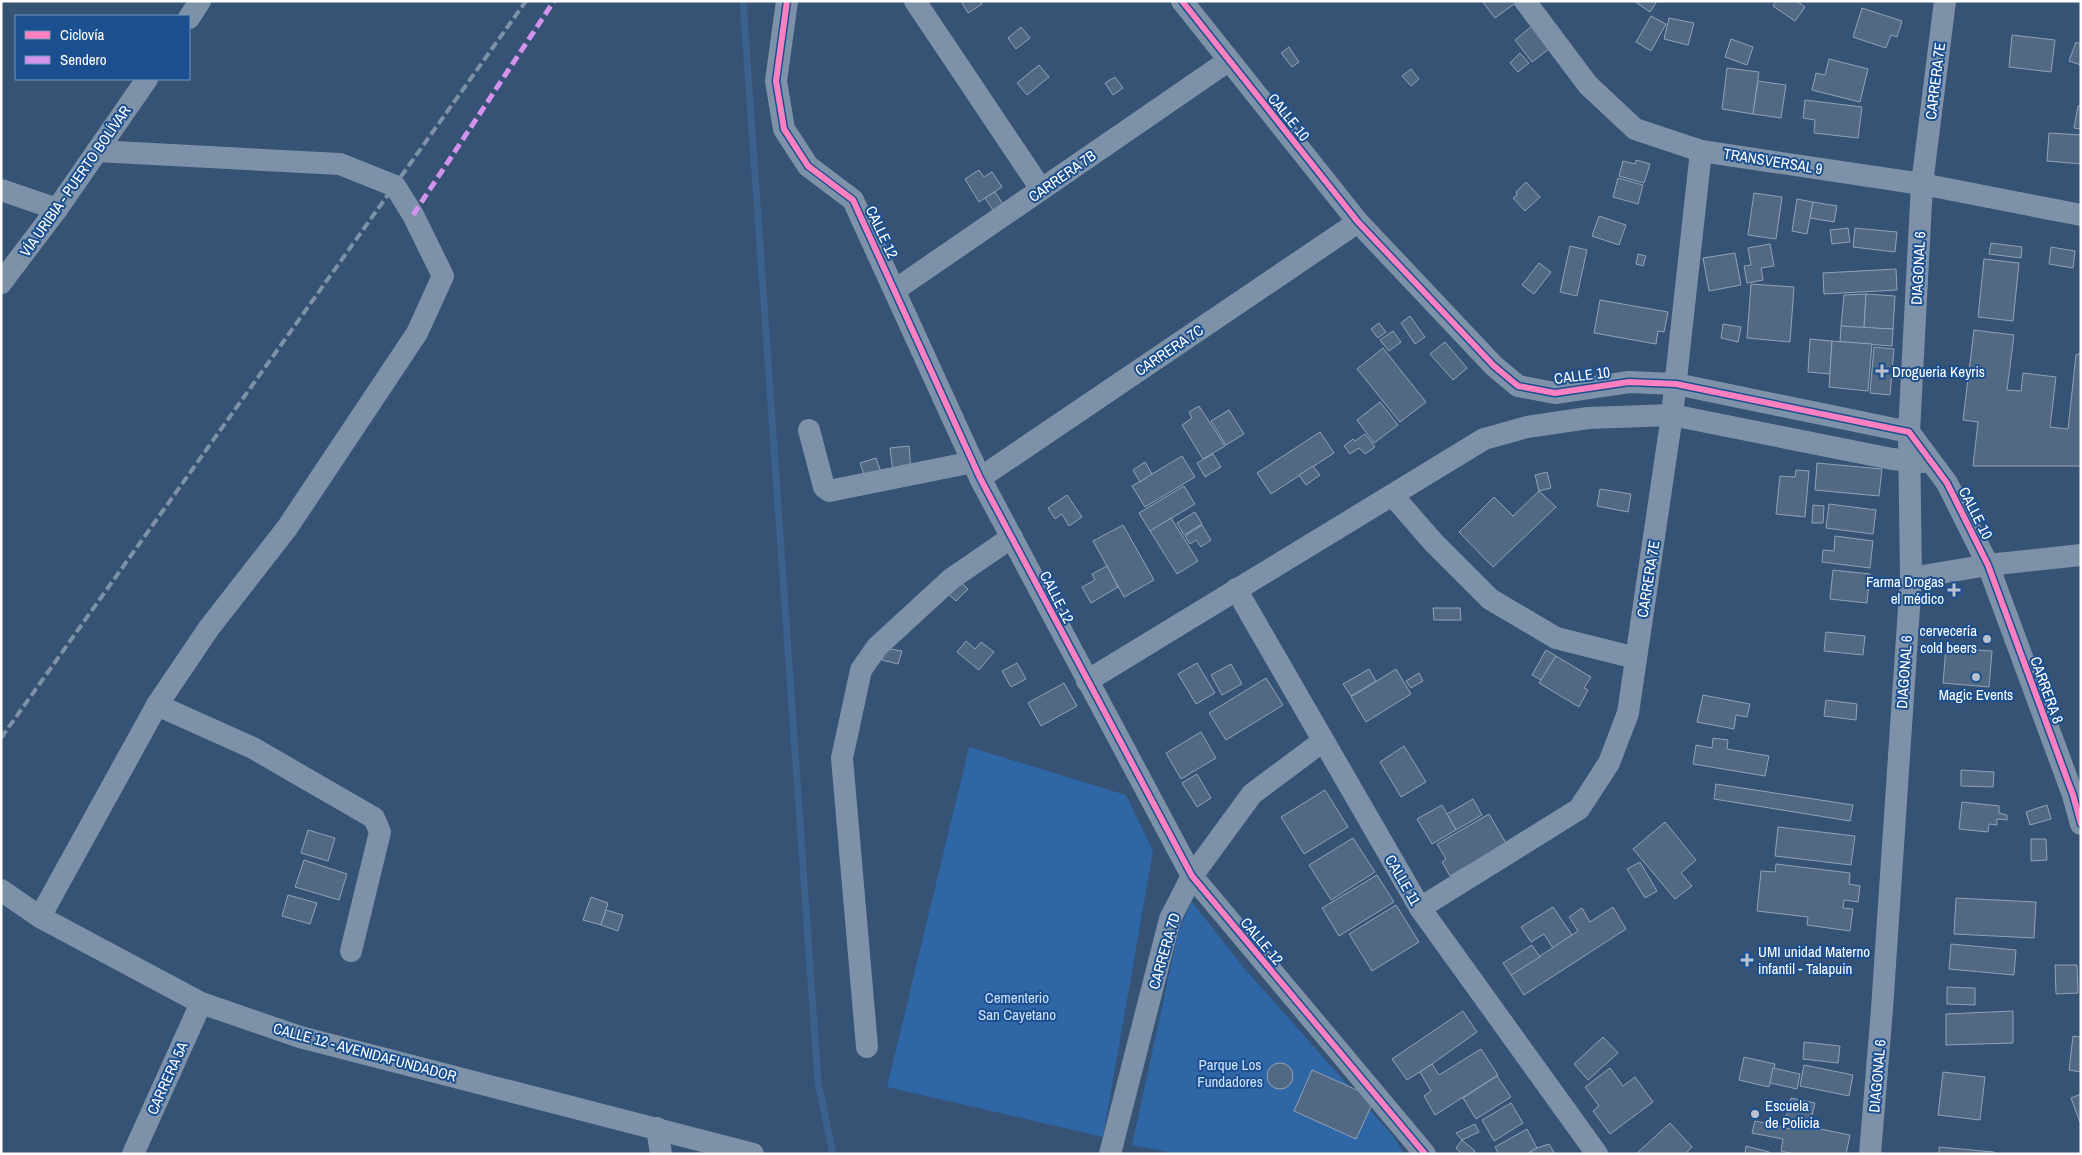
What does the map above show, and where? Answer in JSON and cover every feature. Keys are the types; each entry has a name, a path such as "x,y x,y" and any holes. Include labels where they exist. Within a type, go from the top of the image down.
{"street":[{"path":"190,16 200,1"},
{"path":"915,1 1042,189"},
{"name":"CALLE 10","path":"1182,1 1358,222 1494,366 1518,386 1555,393 1629,382 1676,384 1909,432 1947,483 1988,566"},
{"name":"TRANSVERSAL 9","path":"1524,1 1588,85 1635,129 1701,151 1922,184 2081,215"},
{"name":"CARRERA 7E","path":"1924,160 1945,1"},
{"name":"CALLE 12","path":"787,3 776,81 784,128 808,166 853,200 976,470 1192,876 1425,1154"},
{"name":"CARRERA 7B","path":"895,290 1228,61"},
{"name":"VÍA URIBIA - PUERTO BOLÍVAR","path":"1,283 57,210 146,80"},
{"path":"40,917 157,705 210,628 287,528 412,341 443,276 413,215 395,186 340,164 97,151"},
{"name":"CARRERA 7E","path":"1420,908 1579,810 1609,763 1628,713 1672,416 1701,151"},
{"name":"DIAGONAL 6","path":"1870,1154 1882,1009 1911,578 1909,432 1924,160"},
{"path":"1,190 57,210"},
{"name":"CARRERA 7C","path":"809,430 824,487 829,491 976,470 1358,222"},
{"path":"1087,681 1484,440 1528,427 1588,418 1672,416 1909,462 1932,463"},
{"path":"1393,496 1434,543 1490,598 1556,638 1636,658"},
{"path":"867,1047 842,758 861,670 877,647 951,578 1012,537"},
{"path":"1911,578 1988,566 2081,555"},
{"name":"CARRERA 8","path":"1988,566 2081,824"},
{"name":"CALLE 11","path":"1236,589 1420,908 1597,1154"},
{"path":"157,705 253,748 374,818 380,832 351,951"},
{"name":"CARRERA 7D","path":"1110,1154 1170,919 1192,876 1252,794 1322,741"},
{"name":"CALLE 12 - AVENIDAFUNDADOR","path":"1,890 40,917 201,1003 300,1037 753,1154"},
{"name":"CARRERA 5A","path":"133,1154 201,1003"},
{"path":"657,1128 661,1154"}],"green space":[{"name":"Cementerio San Cayetano","path":"969,747 1126,795 1153,851 1103,1137 887,1087"},
{"name":"Parque Los Fundadores","path":"1192,902 1244,968 1394,1137 1404,1154 1179,1154 1132,1145 1179,929"}],"building":[{"path":"961,1 980,1 982,4 968,13"},
{"path":"1482,1 1518,1 1495,18"},
{"path":"1634,1 1657,1 1650,12"},
{"path":"1776,1 1797,1 1805,7 1795,21 1773,6"},
{"path":"1862,8 1902,21 1897,37 1891,35 1886,48 1853,37"},
{"path":"1651,16 1666,24 1651,51 1636,42"},
{"path":"1669,18 1694,23 1688,45 1664,39"},
{"path":"1532,26 1554,45 1532,62 1515,40"},
{"path":"1021,27 1030,38 1016,49 1008,38"},
{"path":"2012,35 2055,40 2051,72 2009,67"},
{"path":"1731,39 1753,47 1747,65 1725,57"},
{"path":"2076,42 2081,44 2081,65 2069,61"},
{"path":"1289,47 1299,62 1292,67 1281,53"},
{"path":"1520,53 1529,63 1518,72 1510,63"},
{"path":"1829,59 1868,69 1860,102 1812,90 1816,73 1825,75"},
{"path":"1039,65 1049,77 1027,95 1017,83"},
{"path":"1727,68 1759,72 1753,114 1722,109"},
{"path":"1411,69 1419,79 1411,86 1402,76"},
{"path":"1115,77 1123,88 1113,95 1105,83"},
{"path":"1758,81 1786,85 1781,118 1753,114"},
{"path":"1805,100 1862,107 1858,138 1814,133 1815,120 1803,118"},
{"path":"2078,106 2081,106 2081,129 2074,128"},
{"path":"2049,133 2081,135 2081,164 2047,161"},
{"path":"1636,160 1650,164 1644,183 1619,176 1623,161 1635,164"},
{"path":"979,170 984,177 992,172 1002,187 979,202 965,179"},
{"path":"1618,178 1643,185 1638,204 1613,197"},
{"path":"1526,182 1540,197 1525,211 1513,198"},
{"path":"995,192 1005,207 995,213 985,198"},
{"path":"1754,193 1782,197 1776,239 1748,235"},
{"path":"1797,199 1813,202 1807,234 1792,231"},
{"path":"1813,202 1837,206 1834,222 1810,218"},
{"path":"1599,216 1626,225 1619,245 1592,236"},
{"path":"1848,228 1850,242 1832,244 1830,230"},
{"path":"1855,228 1897,232 1895,252 1853,247"},
{"path":"1991,243 2022,247 2021,258 1989,254"},
{"path":"1770,244 1774,266 1761,268 1763,280 1747,283 1744,266 1751,265 1748,248"},
{"path":"1570,246 1587,250 1577,296 1560,292"},
{"path":"2051,247 2075,251 2073,268 2049,264"},
{"path":"1735,253 1741,285 1709,291 1703,258"},
{"path":"1638,254 1646,256 1643,266 1636,264"},
{"path":"1984,259 2019,263 2013,321 1978,317"},
{"path":"1539,263 1551,272 1534,294 1522,285"},
{"path":"1896,269 1897,290 1824,294 1823,273"},
{"path":"1751,284 1794,287 1790,342 1747,338"},
{"path":"1866,294 1864,328 1841,326 1844,295"},
{"path":"1866,294 1895,296 1893,329 1864,328"},
{"path":"1600,300 1668,312 1664,332 1658,331 1656,344 1594,333"},
{"path":"1410,316 1425,337 1415,344 1401,323"},
{"path":"1379,323 1386,332 1378,338 1371,329"},
{"path":"1723,324 1741,327 1738,342 1721,338"},
{"path":"1841,326 1893,329 1892,346 1840,342"},
{"path":"1974,330 2014,335 2007,390 2021,391 2023,373 2056,377 2050,427 2068,429 2076,355 2081,353 2081,466 1973,466 1978,422 1963,420"},
{"path":"1393,331 1401,342 1389,351 1380,340"},
{"path":"1810,339 1832,341 1830,374 1808,372"},
{"path":"1832,341 1872,344 1868,391 1829,387"},
{"path":"1445,342 1467,368 1453,380 1430,354"},
{"name":"Drogueria Keyris","path":"1874,347 1894,349 1890,395 1870,393"},
{"path":"1383,348 1426,402 1400,422 1357,369"},
{"path":"1380,402 1398,425 1374,443 1357,420"},
{"path":"1199,406 1225,446 1203,459 1182,425 1192,418 1189,412"},
{"path":"1229,410 1244,434 1226,445 1211,421"},
{"path":"1320,432 1334,453 1271,494 1257,473"},
{"path":"1365,434 1375,447 1365,454 1359,448 1350,454 1344,446 1353,439 1355,441"},
{"path":"909,446 911,470 893,472 890,448"},
{"path":"1213,454 1221,467 1205,477 1197,463"},
{"path":"1182,456 1195,477 1145,507 1132,486"},
{"path":"876,458 882,475 866,480 860,463"},
{"path":"1145,462 1152,474 1140,482 1133,470"},
{"path":"1817,463 1882,469 1879,496 1815,490"},
{"path":"1313,466 1320,475 1306,485 1299,475"},
{"path":"1796,470 1809,471 1805,517 1776,514 1780,476 1795,477"},
{"path":"1547,472 1551,488 1539,491 1535,475"},
{"path":"1184,486 1195,504 1150,531 1139,513"},
{"path":"1600,489 1631,494 1628,512 1597,506"},
{"path":"1539,491 1556,507 1493,567 1459,532 1494,497 1513,516"},
{"path":"1067,495 1082,517 1069,526 1062,514 1055,519 1048,508"},
{"path":"1829,504 1876,510 1873,534 1826,528"},
{"path":"1813,505 1824,506 1823,523 1812,523"},
{"path":"1195,512 1202,524 1184,535 1177,523"},
{"path":"1171,518 1198,561 1177,574 1150,531"},
{"path":"1123,525 1154,580 1124,597 1093,541"},
{"path":"1202,525 1211,540 1201,547 1196,540 1190,544 1185,536"},
{"path":"1835,536 1873,541 1870,568 1822,562 1823,550 1834,551"},
{"path":"1107,566 1118,587 1091,603 1082,587 1095,580 1092,574"},
{"path":"1833,570 1870,574 1867,603 1830,599"},
{"path":"956,578 968,589 956,601 944,590"},
{"path":"1433,608 1460,608 1461,620 1434,620"},
{"path":"1826,632 1865,636 1863,655 1824,651"},
{"path":"966,641 975,649 981,642 994,652 979,670 957,652"},
{"path":"884,648 902,651 898,664 882,660"},
{"path":"1946,648 1992,651 1989,687 1943,683"},
{"path":"1546,650 1556,656 1541,680 1532,675"},
{"path":"1556,656 1591,677 1584,688 1588,690 1579,707 1539,683"},
{"path":"1017,663 1026,679 1011,687 1002,671"},
{"path":"1197,663 1215,693 1196,704 1178,674"},
{"path":"1231,664 1242,684 1222,695 1211,675"},
{"path":"1369,669 1376,681 1351,696 1343,684"},
{"path":"1396,669 1411,694 1366,722 1351,697"},
{"path":"1419,673 1423,681 1411,688 1406,681"},
{"path":"1266,678 1283,705 1226,740 1209,713"},
{"path":"1064,683 1077,706 1041,726 1028,703"},
{"path":"1703,695 1750,704 1747,717 1736,715 1734,729 1697,722"},
{"path":"1826,700 1857,704 1856,720 1824,716"},
{"path":"1201,732 1216,758 1181,779 1166,753"},
{"path":"1713,738 1728,740 1727,749 1769,756 1765,776 1693,764 1696,745 1712,748"},
{"path":"1404,746 1426,782 1401,797 1380,762"},
{"path":"1961,770 1994,772 1993,787 1961,786"},
{"path":"1197,774 1211,798 1197,807 1182,783"},
{"path":"1716,784 1853,805 1850,821 1714,799"},
{"path":"1325,790 1348,827 1304,854 1281,817"},
{"path":"1473,799 1482,815 1456,830 1447,814"},
{"path":"1962,802 1999,806 1999,813 2007,815 2007,820 1997,819 1997,825 1989,824 1988,832 1959,829"},
{"path":"1442,805 1456,830 1432,844 1417,819"},
{"path":"2047,805 2051,819 2030,825 2026,812"},
{"path":"1489,814 1506,843 1450,876 1442,862 1446,859 1437,844"},
{"path":"1665,822 1696,860 1681,873 1692,886 1675,899 1633,849"},
{"path":"1778,827 1855,836 1851,865 1775,856"},
{"path":"308,830 335,838 328,861 301,853"},
{"path":"1353,838 1375,872 1331,900 1309,865"},
{"path":"2031,839 2046,839 2047,860 2031,861"},
{"path":"304,860 347,874 339,900 295,887"},
{"path":"1640,862 1657,891 1645,898 1627,869"},
{"path":"1776,864 1850,873 1849,884 1860,886 1858,902 1844,900 1843,908 1853,909 1850,931 1807,925 1808,917 1757,911 1761,871 1775,872"},
{"path":"1377,875 1394,902 1339,936 1322,908"},
{"path":"288,895 317,903 310,924 282,916"},
{"path":"591,897 608,903 601,925 583,920"},
{"path":"1956,898 2036,902 2034,938 1954,934"},
{"path":"1396,905 1419,942 1372,971 1349,934"},
{"path":"1553,907 1572,935 1553,948 1544,934 1531,942 1521,927"},
{"path":"1613,907 1626,929 1524,995 1511,975 1578,931 1569,917 1582,908 1590,922"},
{"path":"606,910 623,915 618,931 601,925"},
{"path":"1951,944 2016,950 2014,975 1949,969"},
{"path":"1532,945 1540,957 1511,975 1503,963"},
{"path":"2055,965 2077,965 2078,993 2056,994"},
{"path":"1947,987 1975,988 1975,1005 1947,1004"},
{"path":"1463,1011 1477,1032 1407,1080 1392,1059"},
{"path":"2013,1011 2013,1043 1946,1045 1946,1014"},
{"path":"2073,1036 2081,1037 2081,1072 2069,1070"},
{"path":"1603,1037 1618,1053 1588,1080 1574,1064"},
{"path":"1804,1042 1840,1046 1838,1063 1803,1059"},
{"path":"1481,1049 1498,1075 1435,1115 1424,1096 1431,1091 1420,1072 1432,1064 1439,1075"},
{"path":"1744,1057 1775,1064 1769,1087 1739,1080"},
{"path":"1280,1063 1289,1067 1293,1076 1289,1085 1280,1089 1271,1085 1267,1076 1271,1067"},
{"path":"1804,1065 1853,1075 1849,1096 1800,1086"},
{"path":"1610,1068 1623,1086 1635,1077 1653,1102 1610,1134 1593,1111 1599,1106 1585,1087"},
{"path":"1773,1068 1800,1074 1797,1089 1770,1083"},
{"path":"1312,1070 1375,1098 1356,1139 1294,1111"},
{"path":"1943,1072 1985,1077 1980,1120 1938,1115"},
{"path":"1497,1076 1511,1097 1476,1119 1463,1098"},
{"path":"2081,1094 2081,1125 2071,1098"},
{"path":"1791,1098 1815,1103 1810,1124 1786,1118"},
{"path":"1511,1103 1523,1123 1494,1141 1482,1120"},
{"path":"1755,1121 1790,1129 1791,1123 1850,1135 1846,1154 1793,1154 1781,1151 1783,1139 1752,1133"},
{"path":"1670,1123 1692,1147 1685,1154 1636,1154"},
{"path":"1475,1124 1479,1132 1462,1140 1456,1133"},
{"path":"1527,1129 1537,1148 1526,1154 1499,1154 1495,1147"},
{"path":"1462,1140 1475,1151 1472,1154 1462,1154 1456,1148"},
{"path":"1549,1144 1555,1154 1527,1154 1537,1148"},
{"path":"1746,1146 1769,1152 1769,1154 1745,1154"},
{"path":"1939,1147 1994,1152 1993,1154 1939,1154"}],"waterway":[{"path":"743,1 818,1082 833,1154"}],"railway":[{"path":"1,738 526,1"}],"marked path":[{"path":"413,215 554,1"}],"cycle path":[{"path":"787,1 776,81 784,129 808,166 853,200 980,478 1192,876 1425,1154"},
{"path":"1182,1 1358,222 1494,366 1518,386 1555,393 1629,382 1676,384 1909,432 1947,483 1988,565 2073,795 2081,824"}],"place":[{"name":"Drogueria Keyris","path":"1882,371"},
{"name":"Farma Drogas el médico","path":"1954,590"},
{"name":"cervecería cold beers","path":"1987,639"},
{"name":"Magic Events","path":"1976,677"},
{"name":"UMI unidad Materno infantil - Talapuin","path":"1747,960"},
{"name":"Escuela de Policia","path":"1755,1114"}]}
